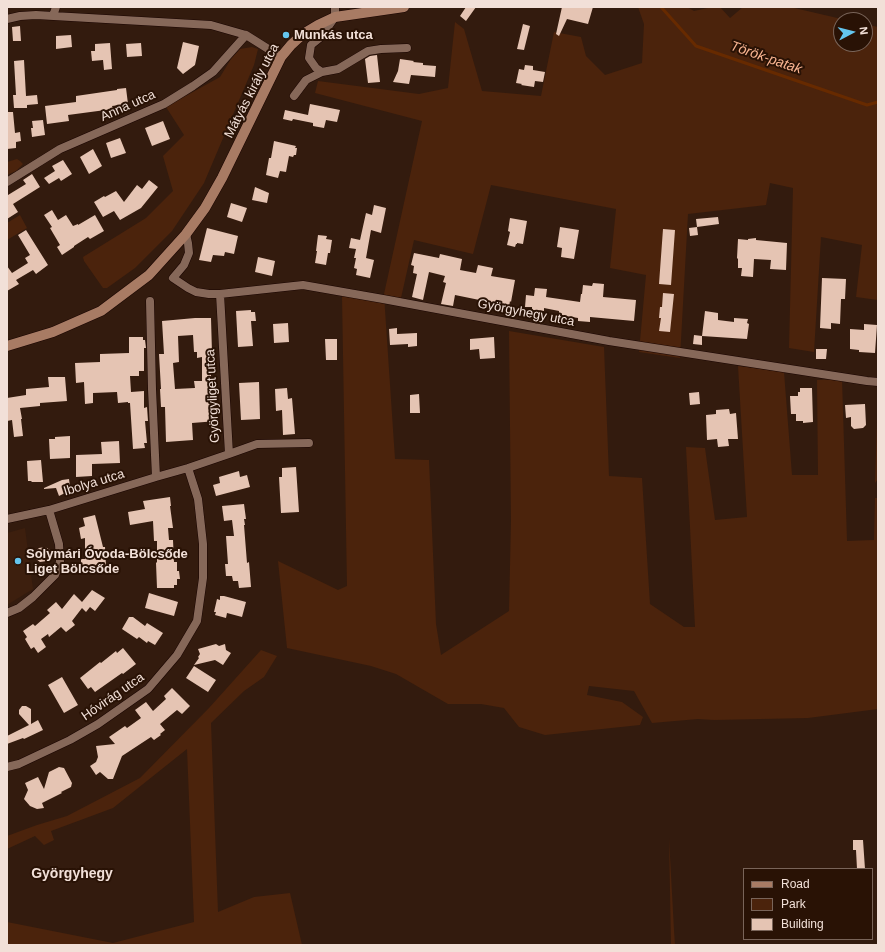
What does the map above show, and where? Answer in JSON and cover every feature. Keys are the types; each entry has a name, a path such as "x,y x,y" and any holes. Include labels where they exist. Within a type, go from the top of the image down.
{"main road":[{"name":"Mátyás király utca","path":"7,346 53,332 101,311 149,275 186,234 205,208 222,178 282,57 291,45 303,34 318,25 335,18 404,7"}],"street":[{"path":"53,16 56,7"},
{"path":"322,72 316,68 310,58 311,45 321,37 335,18 336,7"},
{"path":"7,19 30,15 211,25 246,35 282,57"},
{"name":"Anna utca","path":"7,182 60,149 164,104 213,72 246,35"},
{"path":"294,96 306,80 322,72 338,69 368,51 407,48"},
{"name":"Györgyhegy utca","path":"186,234 189,253 184,264 173,278 196,292 220,294 303,285 609,341 878,382"},
{"name":"Györgyliget utca","path":"188,468 229,454 220,294"},
{"path":"150,301 156,477"},
{"path":"229,454 257,444 309,443"},
{"name":"Ibolya utca","path":"7,518 49,510 188,468"},
{"name":"Hóvirág utca","path":"7,767 19,764 70,740 98,724 148,689 177,655 197,621 202,578 203,544 198,499 188,468"},
{"path":"7,613 19,608 56,575 60,562 59,544 49,510"}],"shaded area":[{"name":"Solymári Óvoda-Bölcsőde Liget Bölcsőde","path":"25,528 33,589 7,605 7,533"}],"green space":[{"path":"638,7 687,7 694,11 712,7 720,7 730,18 743,7 790,7 833,17 833,52 873,52 873,26 878,27 878,300 856,297 862,245 821,237 814,352 789,348 793,188 770,183 766,205 688,214 680,358 639,352 646,275 610,268 616,209 491,185 473,254 414,240 401,298 384,295 422,121 315,93 318,81 419,94 448,88 455,22 464,29 482,91 541,96 554,32 581,37 586,56 605,75 642,63 644,24"},
{"path":"252,47 258,49 254,65 204,183 172,231 135,268 107,288 103,288 84,261 83,257 146,218 173,191 163,156 184,135 166,107 220,77 231,59 240,49"},
{"path":"17,159 23,164 16,171 7,175 7,162"},
{"path":"20,215 27,228 7,240 7,223"},
{"path":"384,295 395,459 429,460 436,624 441,655 509,611 511,521 509,331 604,347 609,476 642,478 650,604 684,627 695,627 686,447 705,448 715,520 747,517 738,366 784,372 792,475 818,475 817,380 842,379 847,541 874,540 875,498 878,498 878,709 808,718 698,719 652,723 634,691 589,686 587,695 622,702 643,717 640,725 545,735 519,727 504,708 481,704 448,704 396,674 371,666 287,648 278,561 338,590 347,586 342,296 375,298 384,301"},
{"path":"878,391 878,479 875,483"},
{"path":"261,650 277,656 264,677 244,691 211,723 218,912 254,897 290,893 302,945 7,945 7,922 113,943 194,922 187,749 113,808 51,831 54,840 44,845 35,836 7,849 7,836 67,816 140,778 209,708"},
{"path":"669,838 674,930 675,945 671,945"}],"building":[{"path":"466,7 476,7 466,21 460,16"},
{"path":"562,7 593,7 588,24 567,19 559,36 556,34"},
{"path":"523,24 530,26 524,50 517,49"},
{"path":"20,26 21,41 13,41 12,27"},
{"path":"71,35 72,47 56,49 56,36"},
{"path":"183,42 199,46 195,65 183,74 177,68"},
{"path":"110,43 112,69 104,70 103,60 92,61 91,51 95,51 95,44"},
{"path":"141,43 142,56 127,57 126,44"},
{"path":"377,55 380,82 368,83 365,59 370,56"},
{"path":"400,59 423,63 423,65 436,66 435,77 411,75 409,84 393,82 398,71"},
{"path":"24,60 26,96 37,95 38,104 27,105 27,108 14,108 13,95 16,95 14,61"},
{"path":"525,65 533,66 533,70 545,72 543,82 535,81 534,87 516,83 519,69 524,70"},
{"path":"126,88 128,104 112,106 113,109 68,115 69,121 47,124 45,106 76,102 76,96"},
{"path":"310,104 340,110 337,122 326,120 324,128 313,126 313,123 293,119 292,121 283,119 285,110 308,115"},
{"path":"7,112 13,112 15,133 20,132 21,141 16,142 16,148 7,149"},
{"path":"43,120 45,135 32,137 32,121"},
{"path":"163,121 170,139 152,146 145,128"},
{"path":"120,138 126,153 111,158 106,143"},
{"path":"274,141 296,146 295,148 297,148 296,155 293,157 289,156 286,172 280,171 278,178 266,175"},
{"path":"93,149 102,166 89,174 80,157"},
{"path":"63,160 72,174 61,181 59,178 49,184 44,178 55,171 52,166"},
{"path":"32,174 40,187 13,204 18,212 7,219 7,194 8,195 26,184 23,180"},
{"path":"149,180 158,187 141,208 120,220 114,211 103,217 94,202 116,191 124,202 137,185 142,189"},
{"path":"255,187 269,193 267,203 252,200"},
{"path":"231,203 247,208 242,222 227,217"},
{"path":"374,205 386,208 381,233 371,230 366,258 374,260 370,278 356,275 357,269 354,268 356,258 354,258 356,249 349,248 351,238 360,240 366,213 372,215"},
{"path":"52,210 58,220 66,215 73,226 78,225 95,215 104,231 90,239 88,237 62,255 57,247 60,245 50,228 52,227 44,215"},
{"path":"718,217 719,224 697,227 696,219"},
{"path":"510,218 527,221 523,244 517,243 515,247 507,245 510,232 508,231"},
{"path":"560,227 579,230 574,259 561,257 562,248 557,247"},
{"path":"697,227 698,235 690,236 689,228"},
{"path":"207,228 238,236 234,254 225,252 224,256 213,255 211,262 199,260"},
{"path":"663,229 675,230 671,285 659,284"},
{"path":"26,230 48,265 36,274 33,270 16,280 19,284 7,291 7,266 12,273 28,263 25,258 30,255 18,235"},
{"path":"318,235 327,236 326,239 332,240 326,265 315,263"},
{"path":"756,238 756,240 787,243 786,270 770,269 771,260 754,259 753,277 741,276 742,268 738,268 737,258 738,239 748,240"},
{"path":"414,253 439,258 440,254 462,259 460,270 476,273 478,265 493,268 491,276 515,280 509,307 455,295 453,306 441,304 446,283 443,282 445,276 429,272 423,300 412,297 417,274 413,273 414,266 411,265"},
{"path":"258,257 275,261 272,276 255,272"},
{"path":"822,278 846,279 845,299 841,299 840,324 831,323 831,329 820,328"},
{"path":"593,283 604,284 603,297 636,300 634,321 590,317 590,322 578,321 578,318 559,315 559,311 544,308 544,311 532,310 532,307 525,307 526,295 534,296 535,288 547,289 546,297 580,302 583,285 592,286"},
{"path":"663,293 674,294 670,332 659,331 661,318 659,318 660,307 662,307"},
{"path":"251,310 251,312 255,312 256,321 251,321 253,346 238,347 236,311"},
{"path":"705,311 718,313 718,320 734,322 734,318 748,319 747,323 749,324 747,339 702,336"},
{"path":"211,318 211,380 216,380 217,421 192,423 193,440 166,442 165,407 161,407 160,389 159,354 164,354 162,321","holes":["193,335 194,352 197,352 197,358 202,357 202,381 194,381 195,388 175,389 173,363 179,362 178,336"]},
{"path":"288,323 289,342 274,343 273,324"},
{"path":"864,324 877,325 875,353 859,352 859,350 850,349 850,329 864,330"},
{"path":"397,328 397,334 417,333 417,346 408,347 408,344 390,345 389,329"},
{"path":"694,335 702,336 702,345 693,344"},
{"path":"129,337 143,337 143,340 145,340 146,348 144,348 144,371 139,371 139,376 130,376 131,392 144,391 144,408 147,407 148,421 145,421 147,443 144,443 145,448 133,449 130,403 118,403 117,392 93,393 93,403 85,404 84,382 76,383 75,363 100,362 100,354 129,353"},
{"path":"494,337 495,358 480,359 479,349 470,350 470,339"},
{"path":"325,339 337,339 337,360 326,360"},
{"path":"816,349 827,349 826,359 816,359"},
{"path":"48,377 65,377 67,401 40,403 40,406 20,408 23,436 14,437 12,420 7,421 7,398 26,395 26,389 49,387"},
{"path":"259,382 260,419 241,420 239,383"},
{"path":"287,388 288,399 292,398 295,434 283,435 282,410 276,411 275,389"},
{"path":"800,388 812,388 813,422 803,423 803,421 796,421 796,414 791,414 790,396 798,396"},
{"path":"699,392 700,404 690,405 689,393"},
{"path":"419,394 420,413 410,413 410,395"},
{"path":"865,404 866,425 863,428 854,429 851,426 851,417 846,418 845,405"},
{"path":"729,409 730,414 736,413 738,439 728,439 729,446 718,447 717,439 707,440 706,415 716,414 716,410"},
{"path":"70,436 70,458 50,459 49,439"},
{"path":"119,441 120,463 92,464 92,476 76,477 76,455 102,454 101,442"},
{"path":"41,460 43,482 28,481 27,461"},
{"path":"296,467 299,512 281,513 279,477 282,477 282,468"},
{"path":"239,471 240,477 247,475 250,487 216,496 213,485 220,483 219,477"},
{"path":"69,479 70,487 65,487 67,492 59,496 56,488 44,489 62,480"},
{"path":"170,497 173,528 168,528 169,540 173,540 174,562 177,562 177,571 179,571 180,579 177,579 177,585 174,585 174,588 157,588 157,541 154,541 153,521 130,525 128,512 145,509 143,501"},
{"path":"244,504 246,519 244,519 244,525 247,563 249,562 251,587 239,588 238,581 233,581 232,576 226,576 225,564 228,564 226,536 234,536 232,520 224,521 222,506"},
{"path":"95,515 103,547 105,547 106,566 81,567 81,559 85,559 85,538 81,539 79,528 85,526 83,518"},
{"path":"45,547 50,550 51,557 47,561 40,562 36,559 35,552 39,548"},
{"path":"92,590 105,598 95,611 90,607 86,612 82,608 72,621 75,625 66,632 61,627 49,637 48,634 41,639 46,647 38,653 34,647 31,649 25,639 27,637 23,631 33,624 35,626 50,613 47,610 56,602 62,609 74,594 82,602"},
{"path":"149,593 178,602 174,616 145,608"},
{"path":"220,596 246,602 242,617 227,613 226,618 215,615 216,612 214,612 217,599 220,600"},
{"path":"129,617 133,617 145,626 147,623 163,633 155,645 148,641 147,643 139,637 137,639 122,629"},
{"path":"216,644 219,646 225,644 226,650 231,653 223,665 215,660 194,665 200,654 198,649"},
{"path":"123,648 136,664 95,692 91,687 88,689 80,678 100,662 101,663 116,651 117,653"},
{"path":"194,666 216,680 208,692 186,678"},
{"path":"62,677 78,705 64,713 48,685"},
{"path":"172,688 190,706 182,714 177,710 160,724 165,730 160,734 161,735 154,740 151,737 122,756 113,779 108,779 100,772 96,775 90,766 96,762 98,757 96,746 115,744 109,737 125,726 127,728 141,718 135,710 146,702 153,711 166,699 164,696"},
{"path":"22,706 26,706 31,709 31,724 38,720 43,730 24,739 23,738 7,744 7,736 29,725 19,714 19,710"},
{"path":"59,767 64,768 72,783 71,787 42,803 44,808 37,809 30,806 24,799 28,790 25,783 38,777 44,789 49,772"},
{"path":"853,840 863,840 865,868 857,868 856,850 853,850"}],"waterway":[{"name":"Török-patak","path":"661,7 696,46 867,105 878,102"}],"place":[{"name":"Munkás utca","path":"286,35"},
{"name":"Solymári Óvoda-Bölcsőde Liget Bölcsőde","path":"18,561"}],"district":[{"name":"Györgyhegy","path":"72,874"}]}
